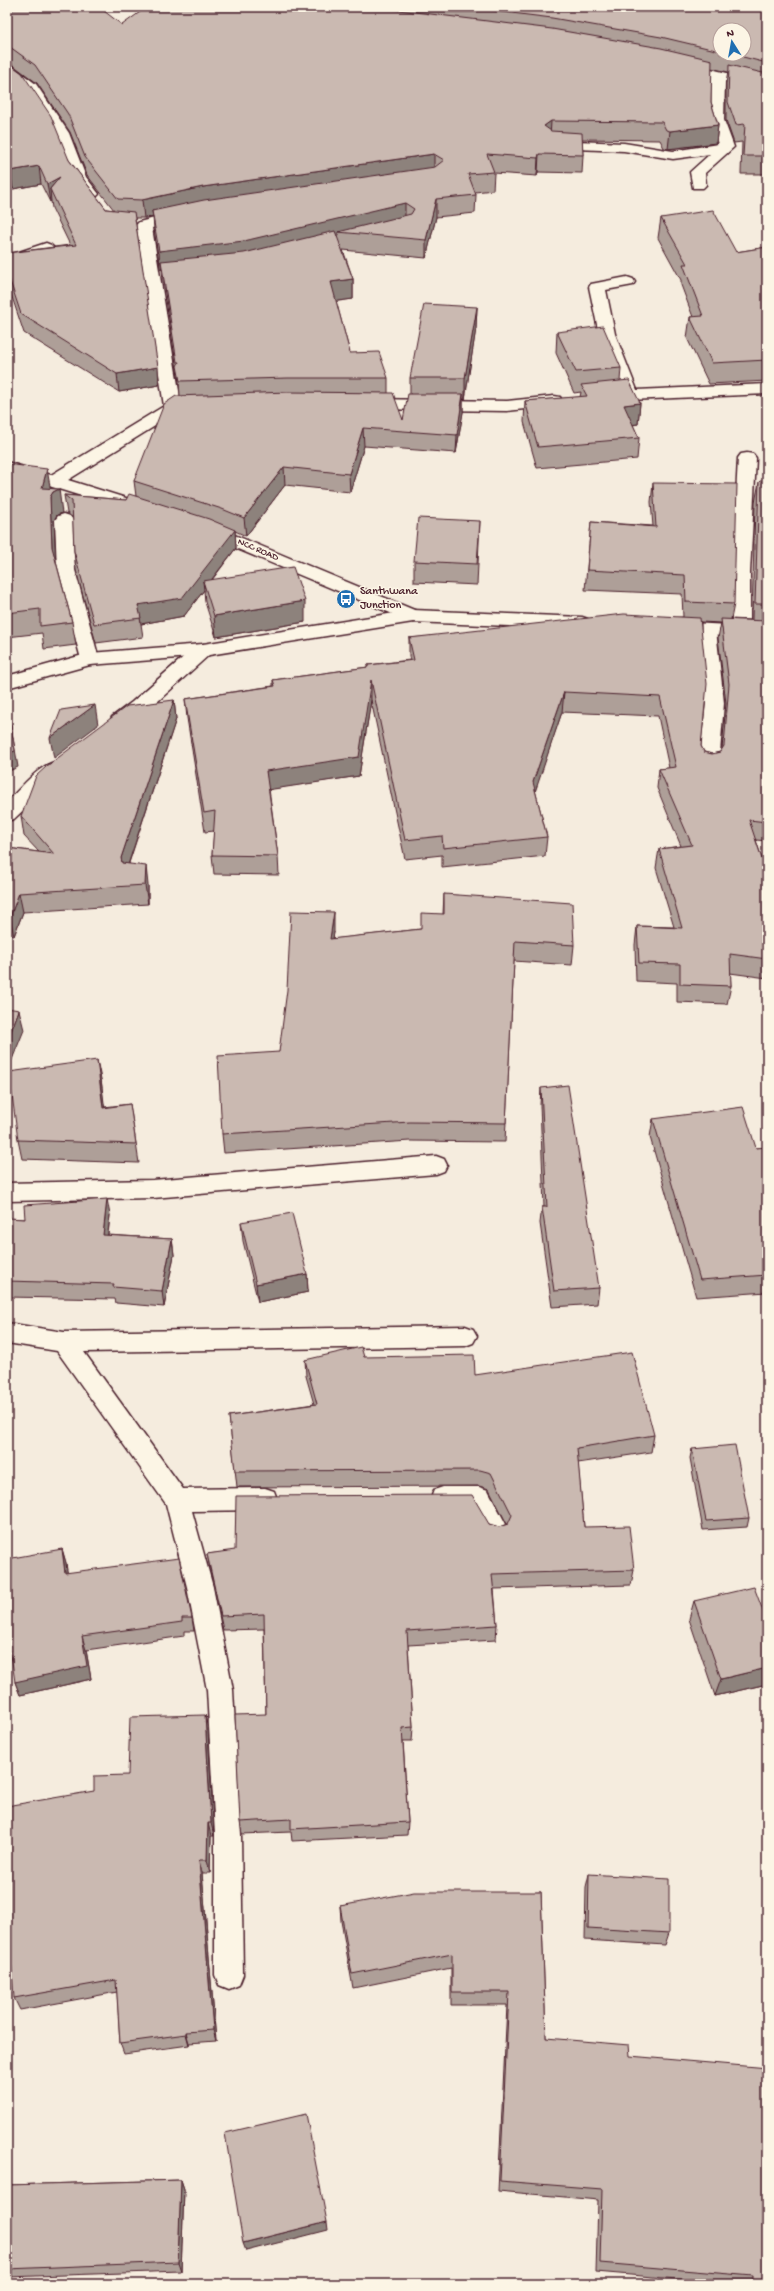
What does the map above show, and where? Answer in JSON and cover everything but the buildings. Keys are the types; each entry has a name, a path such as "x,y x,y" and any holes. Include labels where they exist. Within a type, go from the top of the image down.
{"street":[{"path":"8,7 25,16"},
{"path":"7,25 25,16 37,7"},
{"path":"666,62 767,87"},
{"path":"7,69 31,86 62,133 79,177 101,208"},
{"path":"718,74 717,120 727,148"},
{"path":"551,144 624,147 673,155 727,148"},
{"path":"698,185 697,172 727,148"},
{"path":"173,408 153,276 137,225 197,213"},
{"path":"7,261 46,248"},
{"path":"153,276 168,274"},
{"path":"627,282 597,287 607,334 631,394"},
{"path":"592,398 631,394 767,389"},
{"path":"349,404 507,406 569,400"},
{"path":"54,481 173,408 201,407"},
{"path":"741,632 741,573 747,458"},
{"path":"7,467 158,514"},
{"path":"64,520 66,570 90,659"},
{"name":"NCC ROAD","path":"195,525 217,532 413,616"},
{"path":"7,682 90,659 203,650 413,616 597,624"},
{"path":"656,627 767,633"},
{"path":"707,630 715,703 708,765"},
{"path":"103,734 139,707 203,650"},
{"path":"7,814 42,778 66,761"},
{"path":"7,1192 153,1189 436,1165"},
{"path":"7,1333 64,1342 465,1336"},
{"path":"64,1342 177,1500 200,1587 220,1690 228,1835 229,1975"},
{"path":"424,1498 479,1498 497,1530"},
{"path":"177,1500 288,1499"}],"place":[{"name":"Santhwana Junction","path":"346,599"}]}
